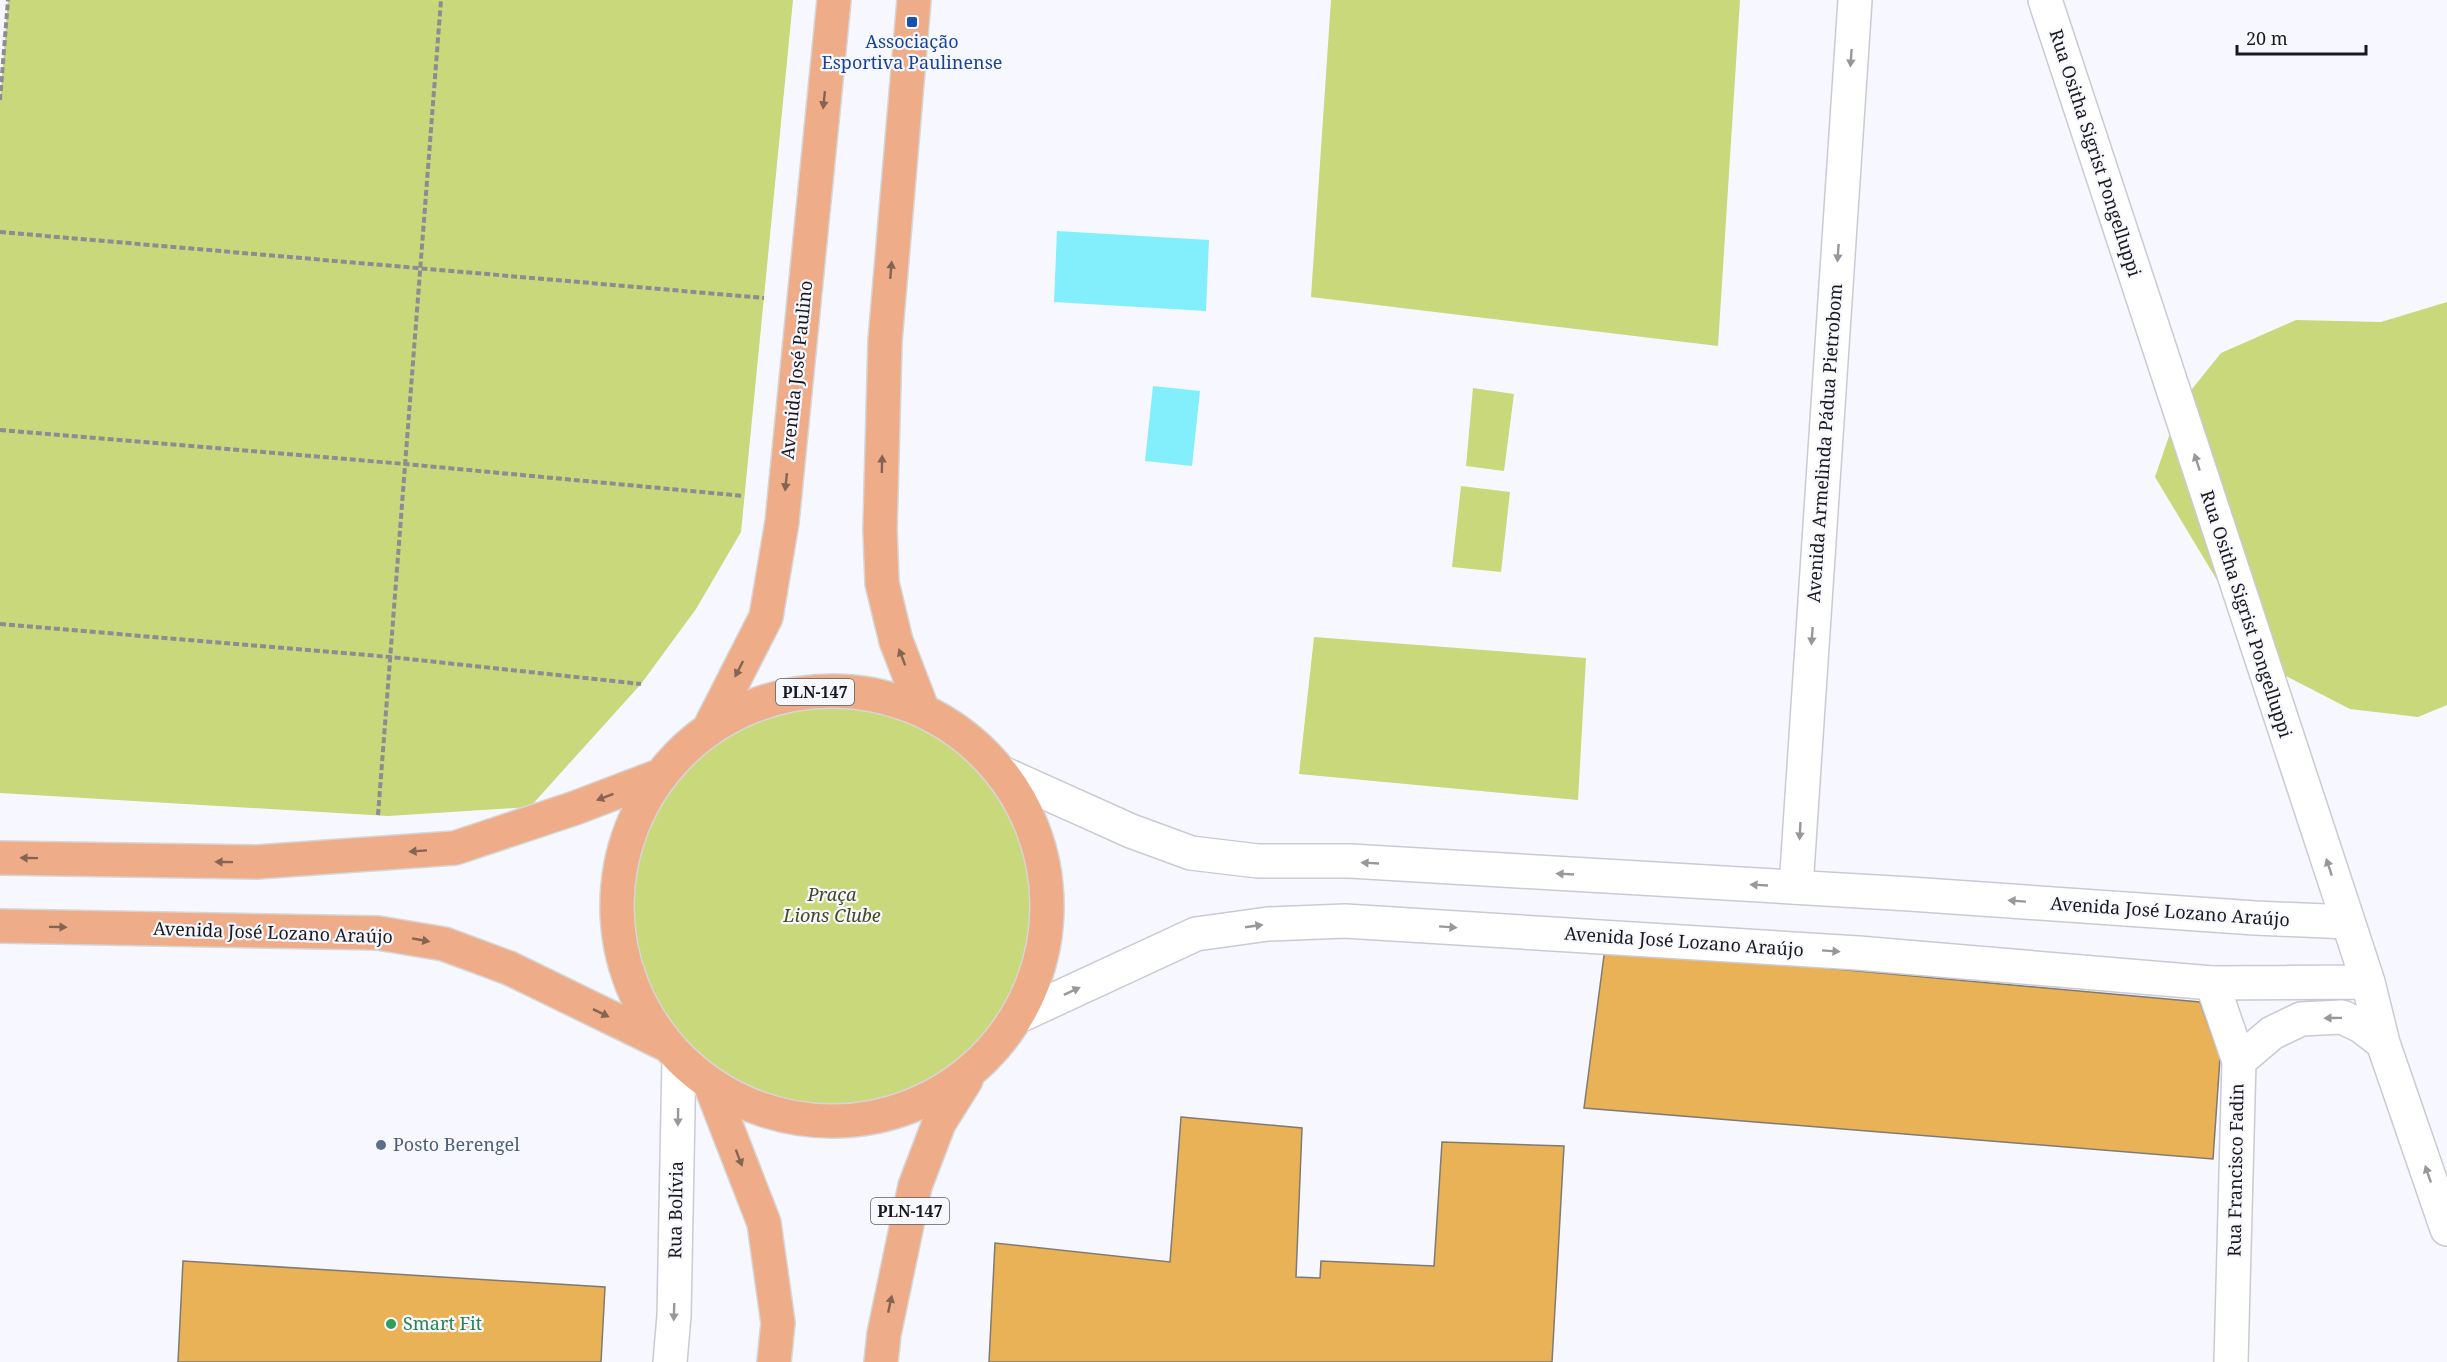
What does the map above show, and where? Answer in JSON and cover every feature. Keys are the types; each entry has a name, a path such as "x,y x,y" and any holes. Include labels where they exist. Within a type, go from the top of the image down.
{"main road":[{"name":"Avenida José Paulino","path":"710,727 766,617 782,522 834,0"},
{"path":"914,0 885,341 880,529 882,583 896,641 923,711"},
{"name":"PLN-147","path":"881,1362 884,1334 915,1186 939,1123 972,1071 1019,1016 1037,977 1047,935 1047,892 1040,849 1025,809 1002,773 979,748 952,728 923,711 881,696 837,690 792,694 749,706 710,727 659,776 631,826 617,882 618,940 635,996 673,1052 710,1084 761,1110 816,1122 872,1118 925,1101 972,1071"},
{"path":"0,858 257,862 455,848 575,808 659,776"},
{"name":"Avenida José Lozano Araújo","path":"0,926 378,933 444,944 509,968 673,1052"},
{"name":"PLN-147","path":"710,1084 764,1223 778,1323 774,1362"}],"street":[{"name":"Avenida Armelinda Pádua Pietrobom","path":"1796,887 1855,0"},
{"name":"Rua Ositha Sigrist Pongelluppi","path":"2045,0 2368,982 2383,1043 2447,1229"},
{"name":"Avenida José Lozano Araújo","path":"1002,773 1131,831 1191,853 1258,861 1350,861 2348,922"},
{"name":"Avenida José Lozano Araújo","path":"1019,1016 1196,934 1268,924 1345,921 1858,953 2212,982 2368,982"},
{"name":"Rua Francisco Fadin","path":"2212,982 2239,1061 2231,1362"},
{"path":"2239,1061 2272,1033 2301,1019 2342,1017 2361,1026 2383,1043"},
{"name":"Rua Bolívia","path":"670,1362 674,1316 673,1052"}],"path":[{"path":"0,100 8,0"},
{"path":"378,815 441,0"},
{"path":"0,232 420,266 764,298"},
{"path":"0,430 405,464 744,496"},
{"path":"0,624 390,657 641,684"}],"green space":[{"path":"8,0 793,0 741,532 696,609 641,684 530,807 388,816 0,793 0,100"},
{"path":"1331,0 1740,0 1718,346 1311,297"},
{"path":"2447,302 2447,705 2418,717 2350,709 2282,674 2232,605 2155,477 2180,404 2221,353 2296,320 2381,322"},
{"path":"1473,388 1514,394 1504,471 1466,466"},
{"path":"1461,486 1510,492 1501,572 1452,567"},
{"path":"1314,637 1586,658 1578,800 1299,774"},
{"name":"Praça Lions Clube","path":"813,706 853,706 891,714 927,729 960,751 987,778 1009,811 1024,847 1032,885 1029,944 1009,999 987,1032 960,1059 927,1081 891,1096 853,1104 813,1104 775,1096 739,1081 706,1059 679,1032 657,999 642,963 634,925 634,885 642,847 657,811 679,778 706,751 739,729 775,714"}],"water":[{"path":"1057,231 1209,240 1206,311 1054,302"},
{"path":"1153,386 1200,391 1192,466 1145,461"}],"building":[{"path":"1605,948 2200,1002 2220,1058 2213,1159 1584,1108"},
{"path":"1181,1117 1302,1128 1296,1277 1320,1278 1321,1261 1434,1266 1442,1142 1564,1146 1552,1362 989,1362 995,1243 1170,1262"},
{"name":"Smart Fit","path":"183,1261 605,1287 601,1362 178,1362"}],"place":[{"name":"Associação Esportiva Paulinense","path":"912,22"},
{"name":"Posto Berengel","path":"381,1145"},
{"name":"Smart Fit","path":"391,1324"}]}
